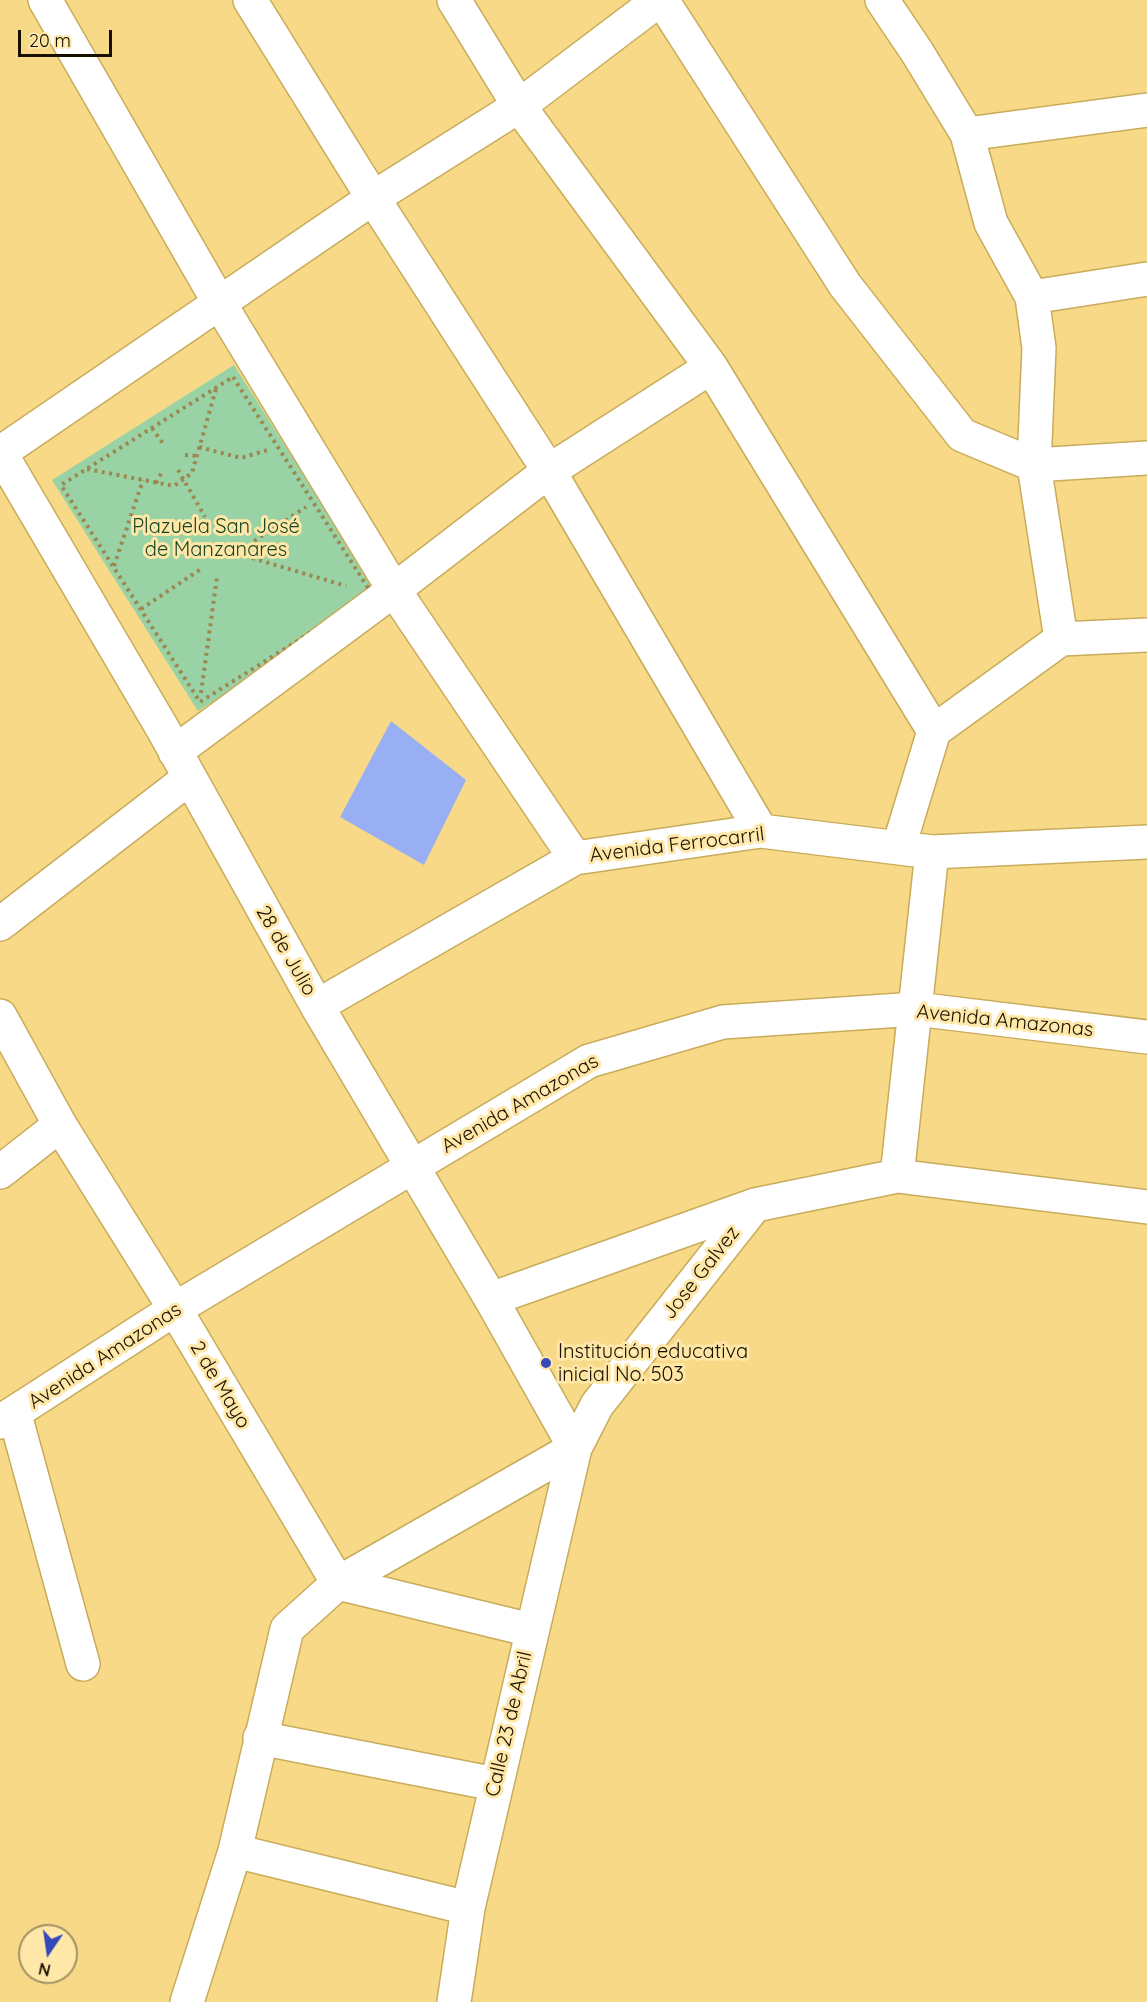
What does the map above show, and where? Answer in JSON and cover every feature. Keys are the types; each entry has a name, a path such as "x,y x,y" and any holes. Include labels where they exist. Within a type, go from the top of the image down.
{"street":[{"path":"45,0 220,304 379,589 575,858"},
{"path":"250,0 373,198 549,471 761,831"},
{"path":"454,0 519,106 711,367 934,731"},
{"path":"0,452 373,198 519,106 661,0 845,285 962,435 1034,465 1147,458"},
{"path":"882,0 967,134 992,223 1032,297 1039,348 1034,465 1061,639"},
{"path":"967,134 1147,110"},
{"path":"1032,297 1147,279"},
{"path":"0,924 176,754 379,589 549,471 711,367"},
{"name":"28 de Julio","path":"0,452 176,754 317,1006 491,1299 574,1448"},
{"path":"899,846 934,731 1061,639 1147,635"},
{"name":"Avenida Ferrocarril","path":"317,1006 575,858 761,831 899,846 932,852 1147,842"},
{"path":"897,1176 932,852"},
{"name":"Avenida Amazonas","path":"7,1419 175,1309 589,1060 723,1022 916,1009 1147,1037"},
{"name":"2 de Mayo","path":"0,1016 60,1125 175,1309 338,1583"},
{"path":"0,1172 60,1125"},
{"path":"491,1299 755,1205 897,1176 1147,1207"},
{"name":"Jose Galvez","path":"574,1448 597,1405 755,1205"},
{"path":"7,1419 83,1664"},
{"path":"187,2002 235,1851 287,1629 338,1583 574,1448"},
{"name":"Calle 23 de Abril","path":"454,2002 468,1908 574,1448"},
{"path":"338,1583 531,1630"},
{"path":"260,1738 495,1785"},
{"path":"235,1851 468,1908"}],"path":[{"path":"233,377 313,502 379,589 200,702 61,485 233,377"},
{"path":"87,469 174,486 192,473 216,388"},
{"path":"152,428 164,445"},
{"path":"199,447 241,458 278,447"},
{"path":"185,454 196,456"},
{"path":"156,483 163,470"},
{"path":"178,470 205,517"},
{"path":"113,566 143,480"},
{"path":"254,541 313,502"},
{"path":"252,558 350,587"},
{"path":"141,609 201,569"},
{"path":"176,754 200,702 217,578"}],"green space":[{"name":"Plazuela San José de Manzanares","path":"234,365 381,597 198,711 52,480"}],"water":[{"path":"391,721 466,780 424,865 340,817"}],"place":[{"name":"Institución educativa inicial No. 503","path":"546,1363"}]}
